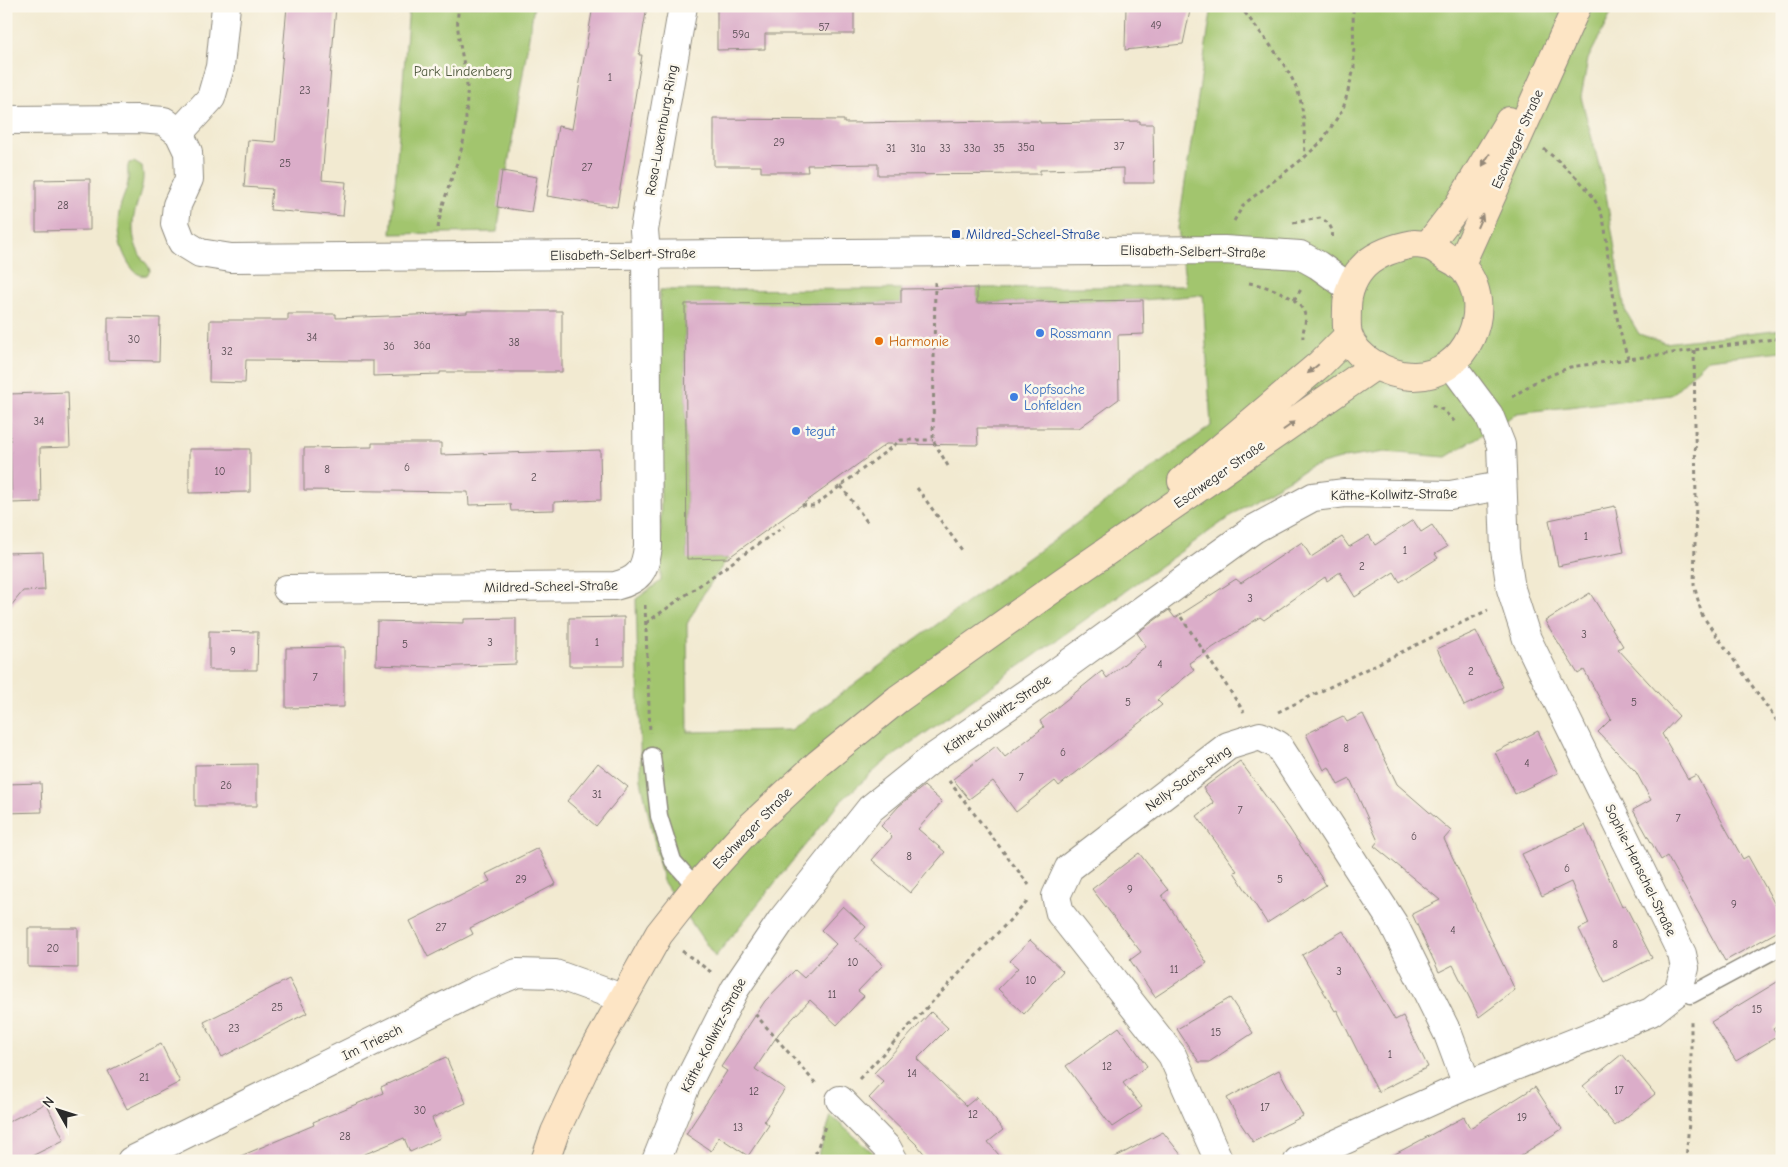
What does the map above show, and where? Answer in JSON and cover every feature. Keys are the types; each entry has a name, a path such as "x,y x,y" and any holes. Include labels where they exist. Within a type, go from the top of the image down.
{"main road":[{"name":"Eschweger Straße","path":"1460,266 1576,10"},
{"name":"Eschweger Straße","path":"1429,244 1458,206 1576,10"},
{"path":"1429,244 1460,266 1469,278 1475,291 1477,317 1474,332 1465,348 1451,364 1437,372 1412,376 1396,373 1376,365 1359,352 1348,336 1347,306 1350,288 1366,265 1382,253 1406,245 1429,244"},
{"name":"Eschweger Straße","path":"1061,583 1320,364 1348,336"},
{"name":"Eschweger Straße","path":"545,1161 555,1132 576,1086 622,998 659,934 696,887 750,827 852,735 943,666 1376,365"}],"street":[{"path":"6,120 138,119 164,121 180,133 211,98 220,67 226,6"},
{"name":"Rosa-Luxemburg-Ring","path":"646,254 644,230 683,6"},
{"name":"Elisabeth-Selbert-Straße","path":"180,133 188,152 189,179 177,205 175,224 182,242 200,253 231,258 1224,250 1300,255 1318,265 1350,288"},
{"path":"639,575 646,563 648,547 646,254"},
{"name":"Sophie-Henschel-Straße","path":"1298,1161 1467,1085 1651,1012 1678,992 1685,968 1682,954 1527,639 1514,598 1505,550 1501,486 1501,445 1490,415 1451,364"},
{"name":"Käthe-Kollwitz-Straße","path":"656,1161 685,1088 735,989 781,921 870,810 933,758 1050,677 1254,529 1313,497 1345,493 1450,495 1501,486"},
{"name":"Mildred-Scheel-Straße","path":"287,589 616,586 629,583 639,575"},
{"path":"1260,736 1278,745 1393,923 1448,1034 1467,1085"},
{"name":"Nelly-Sachs-Ring","path":"1219,1161 1172,1055 1060,913 1056,896 1069,868 1228,746 1260,736"},
{"name":"Im Triesch","path":"131,1161 477,990 517,973 555,974 622,998"},
{"path":"837,1100 887,1148 894,1161"}],"lane":[{"path":"652,756 659,816 673,861 696,887"},
{"path":"1692,995 1782,946"}],"path":[{"path":"433,256 440,212 462,146 465,123 468,94 458,42 457,16 459,6"},
{"path":"1240,6 1288,72 1298,92 1304,123 1305,157"},
{"path":"1224,250 1228,231 1244,204 1305,157 1322,141 1344,109 1354,69 1353,6"},
{"path":"1520,133 1536,142 1570,172 1597,204 1603,219 1616,313 1628,358"},
{"path":"936,251 933,440 948,466"},
{"path":"1490,415 1506,400 1535,382 1570,367 1782,338"},
{"path":"1694,350 1696,502 1694,585 1702,615 1782,728"},
{"path":"802,505 814,506 901,440 933,440"},
{"path":"841,486 868,523"},
{"path":"917,488 962,550"},
{"path":"646,623 784,526"},
{"path":"639,575 644,598 646,623 652,756"},
{"path":"1168,592 1175,608 1260,736 1274,714 1514,598"},
{"path":"933,758 1030,887"},
{"path":"813,1161 837,1100 1020,907 1028,901"},
{"path":"659,934 735,989 829,1099 837,1100"},
{"path":"1686,1161 1691,1094 1692,995"}],"green space":[{"name":"Park Lindenberg","path":"409,6 534,6 497,232 391,234"},
{"path":"1212,6 1615,6 1588,59 1581,97 1605,188 1625,310 1639,334 1665,343 1782,329 1782,351 1708,359 1671,395 1517,413 1446,457 1385,452 1344,458 1311,467 1259,496 882,764 840,802 715,957 663,881 641,780 636,599 661,581 660,290 901,289 901,303 685,305 687,558 728,558 702,596 687,624 688,732 791,730 1211,426 1203,295 1143,300 977,303 977,288 1186,286 1178,228"},
{"path":"134,162 142,167 143,182 133,220 134,240 142,258 149,267 150,271 147,275 137,273 129,264 122,250 118,227 119,212 128,179 128,166 129,163"},
{"path":"831,1116 878,1157 881,1161 817,1161"}],"building":[{"path":"287,6 336,6 322,180 346,182 343,216 270,210 272,189 244,187 248,140 275,142"},
{"path":"593,6 647,6 639,55 642,55 617,207 547,196 558,126 572,129"},
{"path":"717,6 854,6 854,34 765,34 765,49 717,50"},
{"path":"1126,6 1191,6 1183,44 1125,50"},
{"path":"714,119 844,120 844,123 1140,121 1140,124 1153,124 1154,183 1124,183 1124,168 1040,170 1040,174 878,175 878,164 807,165 808,172 761,172 761,166 714,166"},
{"path":"502,171 537,177 531,212 497,207"},
{"path":"90,179 90,230 36,231 36,180"},
{"name":"tegut","path":"977,288 977,303 1143,300 1144,334 1118,335 1119,399 1079,428 977,428 978,445 886,444 728,558 687,559 685,304 901,303 901,289"},
{"path":"467,311 562,311 562,372 440,372 440,374 373,376 373,361 246,360 245,383 209,382 210,320 288,320 288,314 336,314 336,318 467,313"},
{"path":"108,317 160,318 159,361 108,360"},
{"path":"68,392 70,447 40,448 41,502 12,503 9,394"},
{"path":"372,443 441,443 441,455 600,450 601,500 554,502 554,510 511,511 510,504 469,505 468,492 304,490 304,448 372,447"},
{"path":"189,449 250,449 250,492 189,493"},
{"path":"1615,506 1624,552 1558,566 1549,520"},
{"path":"1413,520 1421,532 1432,525 1447,547 1435,554 1438,558 1400,582 1394,572 1355,597 1340,572 1327,581 1325,577 1264,620 1260,617 1189,663 1194,670 1157,700 1162,705 1059,786 1055,781 1016,812 993,781 969,799 953,779 996,746 1005,757 1044,727 1040,721 1102,671 1107,678 1146,646 1137,633 1169,610 1175,618 1236,579 1241,583 1302,542 1311,557 1342,537 1349,547 1369,535 1375,545"},
{"path":"43,552 45,590 23,591 6,612 6,553"},
{"path":"1590,593 1623,646 1618,649 1679,716 1662,734 1688,779 1696,775 1743,859 1748,856 1782,917 1782,929 1725,961 1667,856 1661,860 1633,810 1651,800 1636,772 1598,732 1611,719 1584,670 1578,674 1545,621"},
{"path":"624,617 624,666 569,666 569,618"},
{"path":"516,618 516,664 433,667 376,665 377,621 464,623 464,619"},
{"path":"209,631 258,632 257,670 209,670"},
{"path":"1476,631 1503,687 1464,706 1437,649"},
{"path":"344,647 344,707 286,708 286,648"},
{"path":"1363,714 1397,784 1451,831 1444,839 1515,990 1479,1017 1453,965 1439,972 1412,914 1440,900 1374,846 1378,841 1350,779 1338,785 1329,767 1324,770 1306,734 1343,716 1347,722"},
{"path":"1538,731 1558,773 1515,794 1495,752"},
{"path":"1240,761 1289,828 1326,885 1267,923 1234,872 1237,871 1197,816 1214,803 1203,788"},
{"path":"598,763 628,787 596,826 567,801"},
{"path":"257,764 257,806 195,806 195,765"},
{"path":"41,783 42,812 6,813 6,784"},
{"path":"924,786 942,802 918,829 945,852 910,893 872,860 892,837 881,826 899,806"},
{"path":"1585,825 1622,907 1625,905 1652,958 1605,982 1579,929 1589,924 1571,882 1542,896 1522,854"},
{"path":"538,848 556,884 470,928 473,934 428,957 410,921 490,881 486,874"},
{"path":"1139,853 1168,890 1162,895 1207,963 1155,997 1130,960 1141,952 1092,889"},
{"path":"843,906 866,927 855,939 883,965 858,991 864,996 837,1025 810,1000 779,1033 755,1069 785,1089 764,1121 769,1125 748,1156 719,1137 711,1151 686,1134 727,1071 721,1067 765,1001 795,970 804,978 836,944 821,930"},
{"path":"28,928 78,928 78,968 28,967"},
{"path":"1343,931 1395,1020 1403,1016 1428,1067 1378,1092 1337,1010 1335,1011 1302,955"},
{"path":"1030,940 1063,971 1024,1014 998,989 1018,968 1010,961"},
{"path":"289,979 307,1013 222,1057 204,1022"},
{"path":"1782,979 1782,1022 1773,1028 1778,1036 1736,1061 1711,1022"},
{"path":"1230,998 1253,1033 1209,1062 1199,1062 1177,1029"},
{"path":"931,1012 948,1028 917,1059 966,1106 977,1097 1003,1130 988,1142 1004,1161 930,1161 918,1146 869,1098 884,1082 874,1073"},
{"path":"1119,1027 1147,1066 1123,1083 1142,1107 1112,1127 1066,1066"},
{"path":"161,1044 180,1082 127,1109 108,1071"},
{"path":"1622,1054 1655,1094 1615,1126 1583,1086"},
{"path":"446,1057 466,1103 432,1118 440,1138 410,1152 404,1138 348,1161 229,1161 314,1125 313,1122 383,1093 381,1087"},
{"path":"1279,1070 1303,1116 1253,1142 1227,1098"},
{"path":"1535,1087 1562,1129 1512,1161 1382,1161 1464,1117 1470,1128"},
{"path":"46,1103 64,1140 22,1161 6,1161 6,1123"},
{"path":"1163,1132 1186,1161 1108,1161"}],"place":[{"name":"Mildred-Scheel-Straße","path":"956,234"},
{"name":"Rossmann","path":"1040,333"},
{"name":"Harmonie","path":"879,341"},
{"name":"Kopfsache Lohfelden","path":"1014,397"},
{"name":"tegut","path":"796,431"}]}
